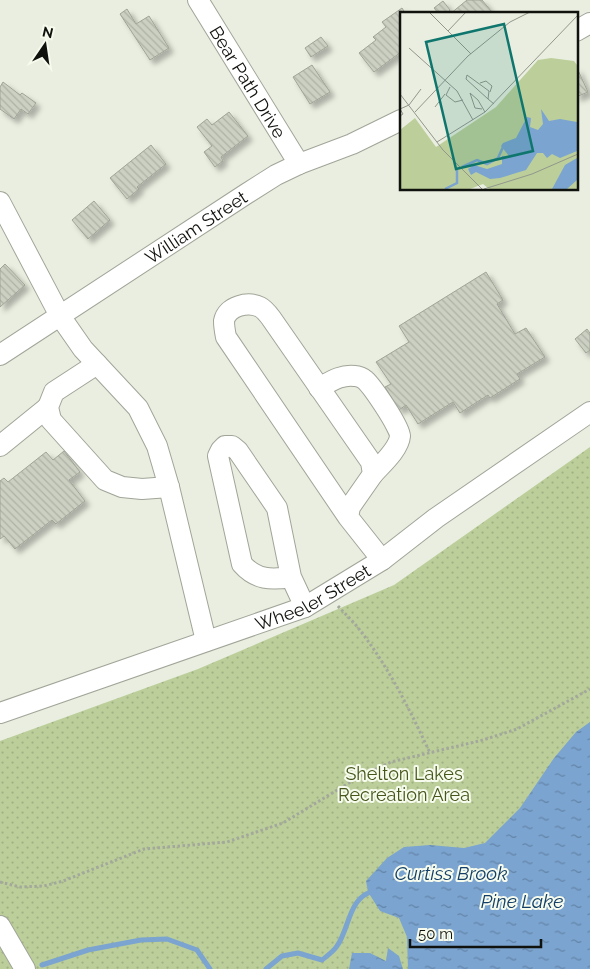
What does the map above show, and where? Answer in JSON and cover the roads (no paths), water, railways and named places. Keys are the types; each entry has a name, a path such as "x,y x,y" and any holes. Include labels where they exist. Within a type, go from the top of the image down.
{"street":[{"name":"Bear Path Drive","path":"198,0 300,164"},
{"path":"578,30 590,24"},
{"name":"William Street","path":"0,356 276,175 352,144 400,120"},
{"path":"0,202 60,316 83,349 138,408 157,446 169,487 206,641"},
{"path":"374,474 370,462 271,318 262,308 254,304 244,305 231,310 224,322 226,337 348,517 382,560"},
{"path":"0,446 50,413 54,392 97,364"},
{"path":"319,388 347,375 365,380 399,430 400,438 395,447 350,507 348,517"},
{"name":"Wheeler Street","path":"0,712 306,607 382,560 436,518 590,412"},
{"path":"50,413 104,480 122,487 142,489 169,487"},
{"path":"291,576 274,580 258,576 248,571 242,564 218,456 225,446 232,446 238,452 276,508 291,576 306,607"},
{"path":"0,926 24,969"}],"water":[{"name":"Pine Lake","path":"590,722 590,969 408,969 407,937 399,918 380,911 368,892 366,881 387,858 404,847 430,845 464,848 485,843 520,808 554,758 576,732"},
{"path":"388,948 399,956 403,969 349,969 352,953 370,953 386,961"}],"waterway":[{"name":"Curtiss Brook","path":"266,969 282,956 298,953 322,960 337,946 354,906 365,894 374,891"},
{"name":"Curtiss Brook","path":"42,965 88,950 141,940 167,939 197,950 210,969"}],"park label":[{"name":"Shelton Lakes Recreation Area","path":"404,783"}]}
